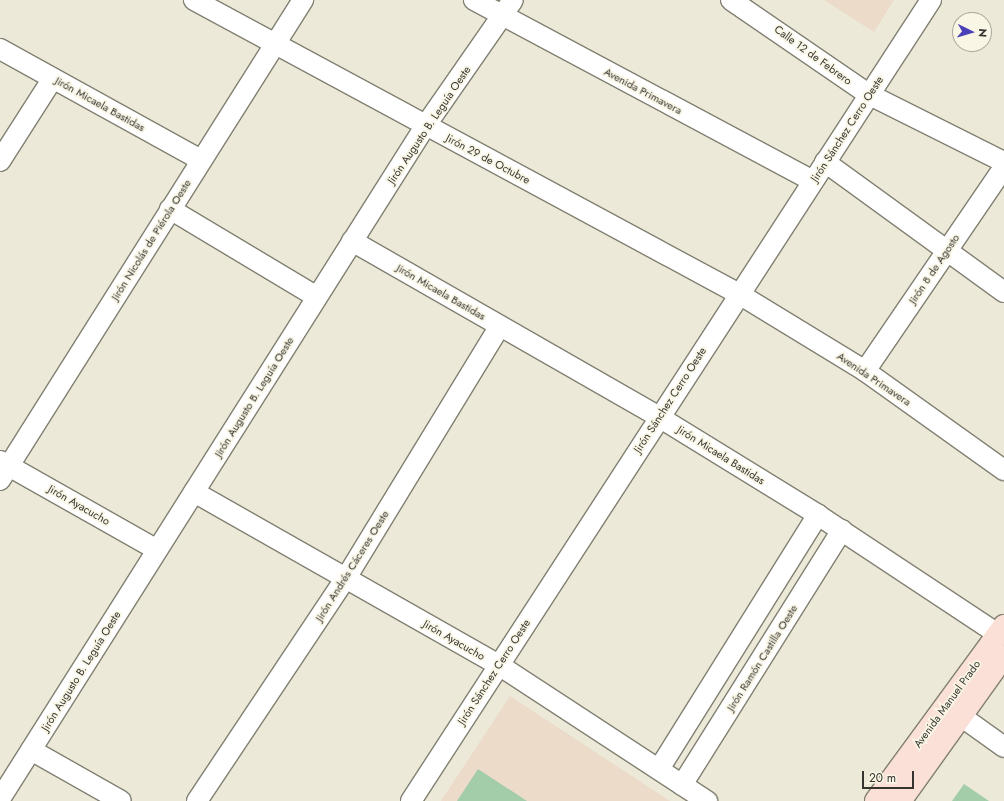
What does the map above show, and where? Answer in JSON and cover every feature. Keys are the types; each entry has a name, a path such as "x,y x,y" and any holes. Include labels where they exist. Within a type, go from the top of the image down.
{"main road":[{"name":"Avenida Manuel Prado","path":"900,801 1001,630"},
{"name":"Avenida Manuel Prado","path":"876,801 953,711 1004,656"}],"street":[{"name":"Jirón 29 de Octubre","path":"194,0 740,294"},
{"name":"Jirón Nicolás de Piérola Oeste","path":"3,469 303,0"},
{"name":"Avenida Primavera","path":"474,0 503,17 813,181"},
{"name":"Jirón Augusto B. Leguía Oeste","path":"1,796 426,125 503,17 513,0"},
{"name":"Calle 12 de Febrero","path":"731,0 870,95 1004,162"},
{"name":"Jirón Sánchez Cerro Oeste","path":"411,801 931,0"},
{"name":"Jirón Micaela Bastidas","path":"0,49 201,160"},
{"path":"0,162 53,78"},
{"path":"825,162 948,249 1004,292"},
{"name":"Jirón 8 de Agosto","path":"865,371 1004,167"},
{"path":"170,210 317,297"},
{"name":"Jirón Micaela Bastidas","path":"352,241 660,417 818,514 1001,630"},
{"name":"Avenida Primavera","path":"740,294 865,371 1004,470"},
{"name":"Jirón Andrés Cáceres Oeste","path":"198,801 346,578 500,326"},
{"name":"Jirón Ayacucho","path":"3,469 157,550"},
{"name":"Jirón Ayacucho","path":"194,492 499,665 707,801"},
{"path":"659,769 818,514"},
{"name":"Jirón Ramón Castilla Oeste","path":"682,785 842,530"},
{"path":"953,711 1004,747"},
{"path":"31,750 121,801"}],"shaded area":[{"path":"824,0 894,0 874,32"},
{"path":"510,696 670,801 441,801"}],"green space":[{"path":"478,769 527,801 457,801"},
{"path":"964,784 989,801 952,801"}]}
